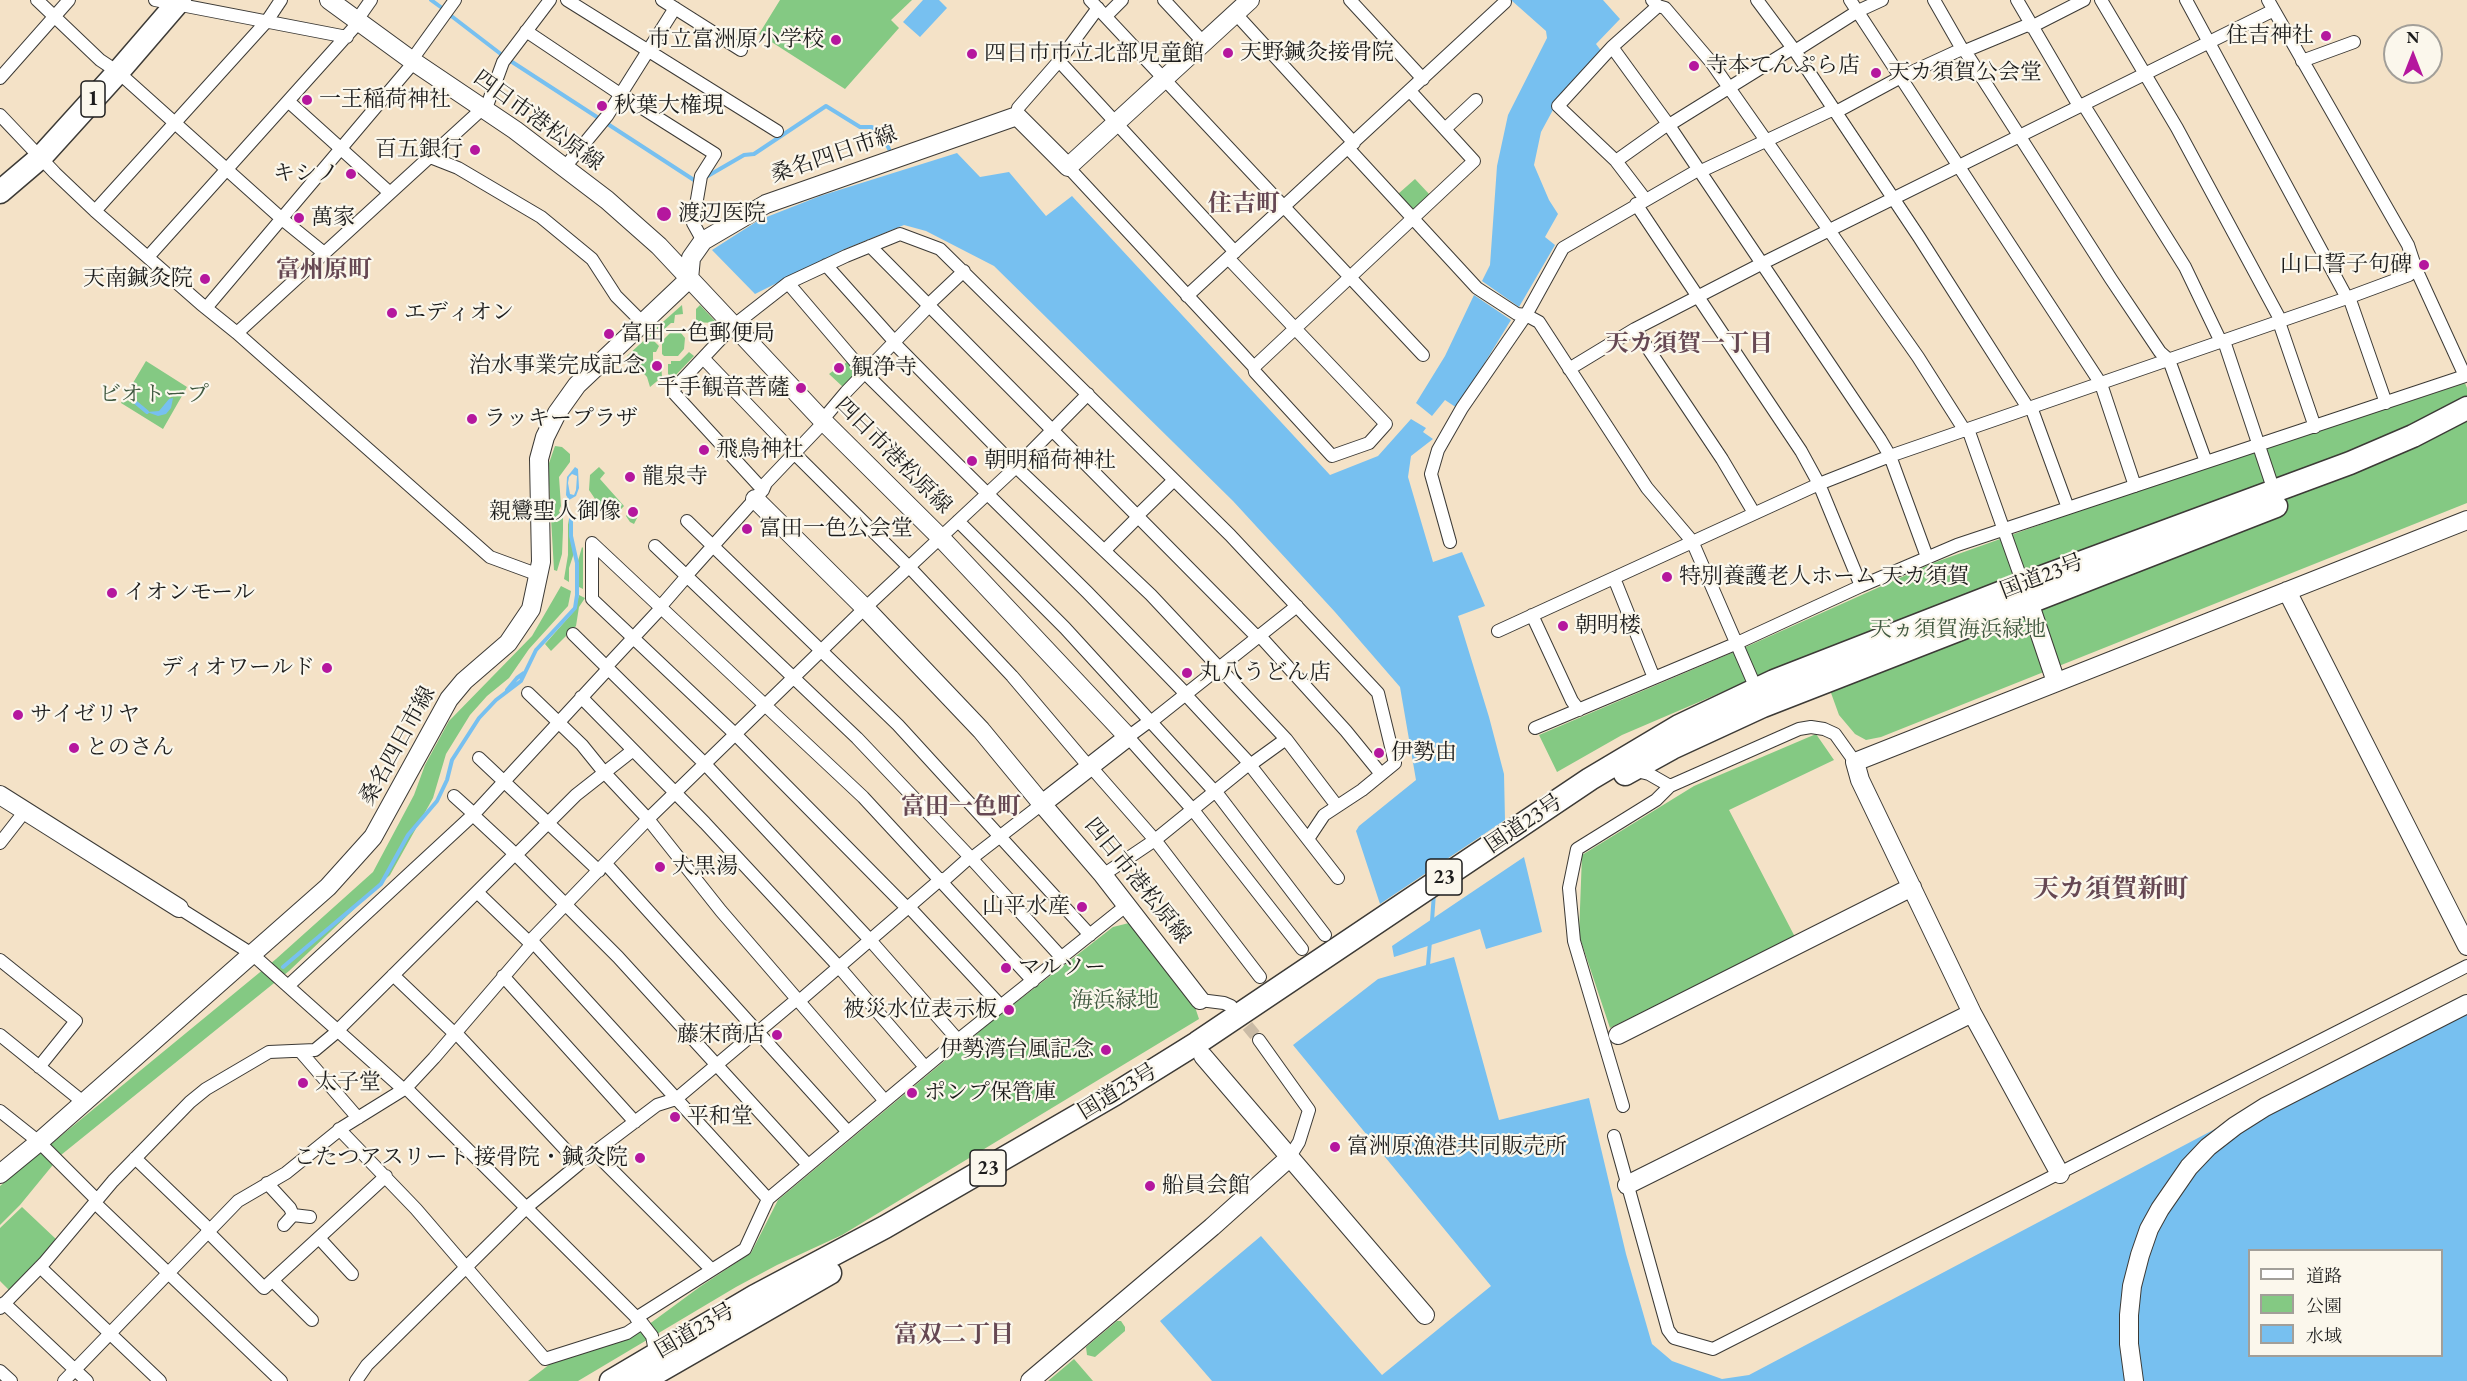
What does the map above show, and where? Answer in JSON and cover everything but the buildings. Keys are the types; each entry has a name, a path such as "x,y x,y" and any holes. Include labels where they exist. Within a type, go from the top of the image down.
{"highway":[{"name":"1","path":"0,192 41,157 118,72 171,2"},
{"name":"国道23号","path":"653,1372 755,1296 885,1227 1115,1094 1358,942 1537,823 1637,749 1679,726 1760,697 2026,593 2274,491 2384,449 2467,408"},
{"name":"国道23号","path":"2026,593 2355,475 2427,443 2467,422"},
{"name":"国道23号","path":"1537,823 1760,697"},
{"name":"国道23号","path":"611,1381 653,1372 1036,1157 1203,1056 1358,942"}],"street":[{"path":"37,0 100,60 118,72 282,219 324,253"},
{"path":"0,78 69,0"},
{"path":"95,211 267,21 281,0"},
{"name":"四日市港松原線","path":"329,0 413,62 565,167 659,246 824,422 940,537 1128,737"},
{"path":"148,257 347,37 371,0"},
{"path":"206,308 413,62 455,0"},
{"path":"237,333 488,103 506,58 550,0"},
{"path":"567,0 777,131"},
{"path":"662,0 741,50"},
{"path":"1059,61 1295,328 1386,424 1370,443 1332,456 1255,372 1254,367 1068,167 1017,116 1018,108 1059,61 1098,8 1122,0"},
{"path":"1164,0 1204,43"},
{"path":"1068,167 1250,0"},
{"path":"1350,0 1423,79"},
{"path":"1757,0 1835,110 2029,407 2068,508"},
{"path":"1850,0 2100,384 2135,486"},
{"path":"1616,161 1669,124 1729,87 1858,11 1882,0"},
{"path":"1934,0 2018,136 2111,279 2160,351 2169,360 2205,462"},
{"path":"2017,0 2185,267 2222,341 2274,491"},
{"path":"1450,542 1431,474 1435,459 1462,408 1563,248 1699,171 1835,110 1901,77 2031,25 2084,0"},
{"path":"2101,0 2229,220 2280,321 2315,427"},
{"path":"2186,0 2348,297 2386,403"},
{"path":"171,2 347,37"},
{"path":"1187,296 1505,2"},
{"path":"1861,586 1818,484 1781,418 1700,296 1616,161 1558,106 1655,3 1665,8 1711,62 1918,357 1966,430 2004,529 2056,682"},
{"path":"1535,728 1735,644 1928,557 2004,529 2466,376 2416,269 2408,245 2270,5 2209,41 1762,263 1635,329 1569,369"},
{"path":"565,167 620,94 675,8"},
{"path":"1098,8 1423,355"},
{"path":"1235,13 1413,218 1482,290 1521,315 1539,321 1647,489 1692,541 1760,697"},
{"path":"526,31 715,154 701,176 693,223 704,241 692,258 692,281"},
{"path":"2302,61 2354,42"},
{"path":"1612,47 1669,124 1890,456 1928,557"},
{"path":"1254,367 1474,161 1410,91"},
{"path":"1444,129 1476,100"},
{"path":"288,101 390,193"},
{"path":"0,116 95,211 490,557 540,575"},
{"name":"桑名四日市線","path":"704,241 766,204 1017,116"},
{"path":"430,157 458,168 541,217 592,259 616,296 643,323"},
{"path":"759,495 672,391 704,359 732,325 788,283 900,234 940,249 1230,535 1378,693 1395,763 1324,815 1308,839"},
{"path":"870,246 1258,636 1346,731 1381,774"},
{"path":"826,265 894,342 1016,466 1105,550 1219,667 1286,739 1337,806"},
{"path":"1498,631 1818,484 1890,456 2348,297 2409,275 2416,269"},
{"path":"286,983 473,814 581,698 759,495 766,483 824,422 830,411 864,372 964,271"},
{"name":"桑名四日市線","path":"0,1174 83,1102 259,960 373,837 449,699 464,681 504,648 526,618 535,598 540,575 542,537 537,471 545,437 565,400 577,385 643,323 692,281"},
{"path":"788,283 864,372 1185,694 1251,764 1338,878"},
{"path":"1635,329 1722,459 1754,513"},
{"path":"704,359 1012,676 1155,840 1260,977"},
{"path":"64,1381 238,1201 286,1173 339,1130 404,1088 455,1034 532,942 648,819 1088,394"},
{"path":"1105,550 1174,480"},
{"name":"四日市港松原線","path":"759,495 981,730 1103,875 1200,999"},
{"path":"1855,762 2467,520"},
{"path":"687,521 822,649 898,725 1090,935"},
{"path":"958,521 1065,628 1215,792 1325,935"},
{"path":"1001,1006 908,908 735,734 591,599 592,543 662,606 764,706 863,797 1033,981"},
{"path":"655,546 857,738 971,857 1062,958"},
{"path":"1614,578 1654,678"},
{"path":"2287,591 2467,946"},
{"path":"356,1381 367,1365 465,1266 527,1207 579,1164 657,1105 676,1099 839,968 942,880 1151,721 1297,606"},
{"path":"1532,615 1572,701 1579,710"},
{"path":"573,634 705,764 870,940 958,1040"},
{"path":"528,693 582,745 648,819 721,911 885,1101"},
{"path":"581,698 632,751 676,792 839,968 925,1067"},
{"path":"1623,1106 1574,941 1569,888 1577,849 1656,800 1670,786 1799,729 1811,727 1824,729 1835,734 1855,762 1860,780 1972,1013 2060,1174"},
{"path":"1128,737 1193,810 1302,949"},
{"path":"1103,875 1155,840 1286,739"},
{"path":"87,1381 2,1305 40,1267 135,1158 206,1089 269,1052 315,1050 338,1030 548,821 576,795 606,774 632,751"},
{"path":"479,758 603,867 759,1031 848,1132"},
{"path":"1631,770 1649,774 1670,786"},
{"path":"0,795 259,960 286,983 404,1088 639,1320 652,1336 653,1372"},
{"path":"454,796 567,904 808,1165"},
{"path":"0,843 25,811"},
{"path":"1618,1035 1912,887"},
{"path":"477,892 532,942 599,1012 768,1199"},
{"path":"339,1130 386,1176 544,1359 627,1333 639,1320 711,1269 745,1249 768,1199 925,1067 1127,905"},
{"path":"0,960 76,1021 39,1067"},
{"path":"1614,1136 1668,1330 1674,1338 1713,1349 2467,966"},
{"path":"393,975 455,1034 579,1164"},
{"path":"503,976 635,1122"},
{"path":"1200,999 1231,1006"},
{"path":"2134,1381 2129,1344 2132,1286 2149,1229 2189,1167 2208,1147 2265,1107 2467,1004"},
{"path":"1627,1185 1972,1013"},
{"path":"0,1035 83,1102"},
{"path":"1030,1381 1212,1227 1289,1158 1299,1142 1309,1110 1259,1040"},
{"path":"300,1051 358,1118"},
{"path":"1203,1056 1425,1315"},
{"path":"0,1111 39,1142 96,1202 281,1381"},
{"path":"595,1153 711,1269"},
{"path":"135,1158 264,1288 386,1176"},
{"path":"267,1183 290,1208 288,1220 310,1216"},
{"path":"319,1238 352,1274"},
{"path":"40,1267 160,1381"},
{"path":"273,1281 312,1320"},
{"path":"0,1371 11,1381"}],"green space":[{"path":"780,0 912,0 891,20 899,28 845,89 759,34"},
{"path":"1415,179 1430,195 1414,210 1398,194"},
{"path":"682,305 683,314 675,315 674,323 659,334 655,329"},
{"path":"700,305 715,321 713,323 696,322 696,309"},
{"path":"671,332 681,333 685,338 684,349 678,356 664,356 662,341"},
{"path":"652,333 656,337 654,341 659,346 656,352 653,352 653,361 661,363 662,377 650,387 647,377 627,356"},
{"path":"689,352 694,356 673,378 668,374 668,364 671,364 671,361 680,361"},
{"path":"849,360 858,370 843,387 829,374"},
{"name":"ビオトープ","path":"146,361 187,387 163,429 121,403"},
{"name":"天ヵ須賀海浜緑地","path":"2465,383 2467,388 2467,503 1881,737 1866,740 1855,734 1839,715 1818,657 1761,680 1741,684 1622,735 1557,772 1539,735 1748,646 1933,563 2112,499"},
{"path":"555,446 562,447 570,454 570,462 559,477 561,506 559,511 563,517 563,530 562,554 557,571 554,570 548,466"},
{"path":"599,467 605,473 600,479 624,506 610,521 589,490 590,475"},
{"path":"632,508 639,514 634,524 626,516"},
{"path":"568,519 574,553 569,568 569,582 564,579 568,555"},
{"path":"582,547 583,589 577,586 578,561"},
{"path":"561,586 571,591 568,606 529,649 509,678 487,696 470,715 446,754 433,798 390,875 289,971 61,1155 20,1205 0,1225 0,1186 276,959 373,872 414,795 425,765 449,721 532,636"},
{"path":"579,595 585,598 579,607 576,626 551,651 545,644 575,610"},
{"path":"1816,734 1834,760 1729,810 1795,937 1610,1028 1579,935 1582,855 1694,786"},
{"name":"海浜緑地","path":"1129,923 1195,1007 1199,1019 842,1235 736,1287 578,1381 528,1381 550,1364 633,1336 751,1253 778,1200 991,1022 1113,927"},
{"path":"22,1207 57,1240 10,1291 0,1281 0,1228"},
{"path":"1117,1321 1121,1321 1125,1331 1095,1357 1087,1355 1086,1347"},
{"path":"1074,1359 1093,1381 1048,1381"}],"water":[{"path":"923,0 939,0 947,8 920,37 903,22"},
{"path":"1511,0 1603,0 1620,19 1596,44 1602,52 1560,97 1541,132 1534,165 1549,200 1558,214 1545,237 1555,245 1519,307 1482,281 1490,265 1497,166 1508,115 1547,38 1546,31"},
{"path":"957,153 980,177 1009,172 1046,216 1072,196 1330,475 1378,456 1411,419 1426,428 1423,432 1433,439 1411,456 1408,477 1433,562 1462,552 1485,606 1458,616 1504,774 1505,820 1380,904 1356,831 1359,826 1416,780 1400,687 1233,501 994,266 926,231 904,225 845,249 755,294 712,250 759,220 820,196"},
{"path":"1474,295 1511,320 1457,408 1445,400 1432,416 1416,403 1445,356"},
{"path":"173,398 171,408 166,414 158,416 147,412 159,411 169,399"},
{"path":"575,467 578,469 579,488 576,496 569,500 566,495 567,477","holes":["572,474 577,476 576,490 574,495 570,494 569,477"]},
{"path":"1524,857 1542,932 1486,949 1480,929 1394,957 1392,946"},
{"path":"1454,957 1499,1120 1589,1098 1626,1254 1652,1344 1672,1361 1722,1379 1749,1375 2467,996 2467,1381 1212,1381 1160,1321 1261,1236 1382,1375 1491,1286 1293,1045 1378,979"}],"waterway":[{"path":"431,0 442,8"},
{"path":"450,15 506,58 697,182"},
{"path":"706,177 744,155 754,154 826,106 860,127 872,127 883,136 889,149"},
{"path":"134,390 135,402 147,412"},
{"path":"283,967 381,884 408,835 437,801 447,780 452,760 479,718 496,700 521,681 536,650 575,608 577,563 571,536 571,518"},
{"path":"507,690 524,673"},
{"path":"1432,921 1434,893"},
{"path":"1428,965 1430,941"}],"tunnel":[{"path":"1236,1012 1259,1040"}],"place":[{"name":"住吉神社","path":"2326,36"},
{"name":"市立富洲原小学校","path":"836,40"},
{"name":"天野鍼灸接骨院","path":"1228,53"},
{"name":"四日市市立北部児童館","path":"972,54"},
{"name":"寺本てんぷら店","path":"1694,66"},
{"name":"天カ須賀公会堂","path":"1876,73"},
{"name":"一王稲荷神社","path":"307,100"},
{"name":"秋葉大権現","path":"602,106"},
{"name":"百五銀行","path":"475,150"},
{"name":"キシノ","path":"351,174"},
{"name":"渡辺医院","path":"664,214"},
{"name":"萬家","path":"299,218"},
{"name":"山口誓子句碑","path":"2424,265"},
{"name":"天南鍼灸院","path":"205,279"},
{"name":"エディオン","path":"392,313"},
{"name":"富田一色郵便局","path":"609,334"},
{"name":"治水事業完成記念","path":"657,366"},
{"name":"観浄寺","path":"839,368"},
{"name":"千手観音菩薩","path":"801,388"},
{"name":"ラッキープラザ","path":"472,419"},
{"name":"飛鳥神社","path":"704,450"},
{"name":"朝明稲荷神社","path":"972,461"},
{"name":"龍泉寺","path":"630,477"},
{"name":"親鸞聖人御像","path":"633,512"},
{"name":"富田一色公会堂","path":"747,529"},
{"name":"特別養護老人ホーム 天カ須賀","path":"1667,577"},
{"name":"イオンモール","path":"112,593"},
{"name":"朝明楼","path":"1563,626"},
{"name":"ディオワールド","path":"327,668"},
{"name":"丸八うどん店","path":"1187,673"},
{"name":"サイゼリヤ","path":"18,715"},
{"name":"とのさん","path":"74,748"},
{"name":"伊勢由","path":"1379,753"},
{"name":"大黒湯","path":"660,867"},
{"name":"山平水産","path":"1082,907"},
{"name":"マルソー","path":"1006,968"},
{"name":"被災水位表示板","path":"1009,1010"},
{"name":"藤宋商店","path":"777,1035"},
{"name":"伊勢湾台風記念","path":"1106,1050"},
{"name":"太子堂","path":"303,1083"},
{"name":"ポンプ保管庫","path":"912,1093"},
{"name":"平和堂","path":"675,1117"},
{"name":"富洲原漁港共同販売所","path":"1335,1147"},
{"name":"こたつアスリート 接骨院・鍼灸院","path":"640,1158"},
{"name":"船員会館","path":"1150,1186"}],"district":[{"name":"住吉町","path":"1244,204"},
{"name":"富州原町","path":"324,270"},
{"name":"天カ須賀一丁目","path":"1689,344"},
{"name":"富田一色町","path":"961,807"},
{"name":"天カ須賀新町","path":"2111,890"},
{"name":"富双二丁目","path":"954,1335"}]}
